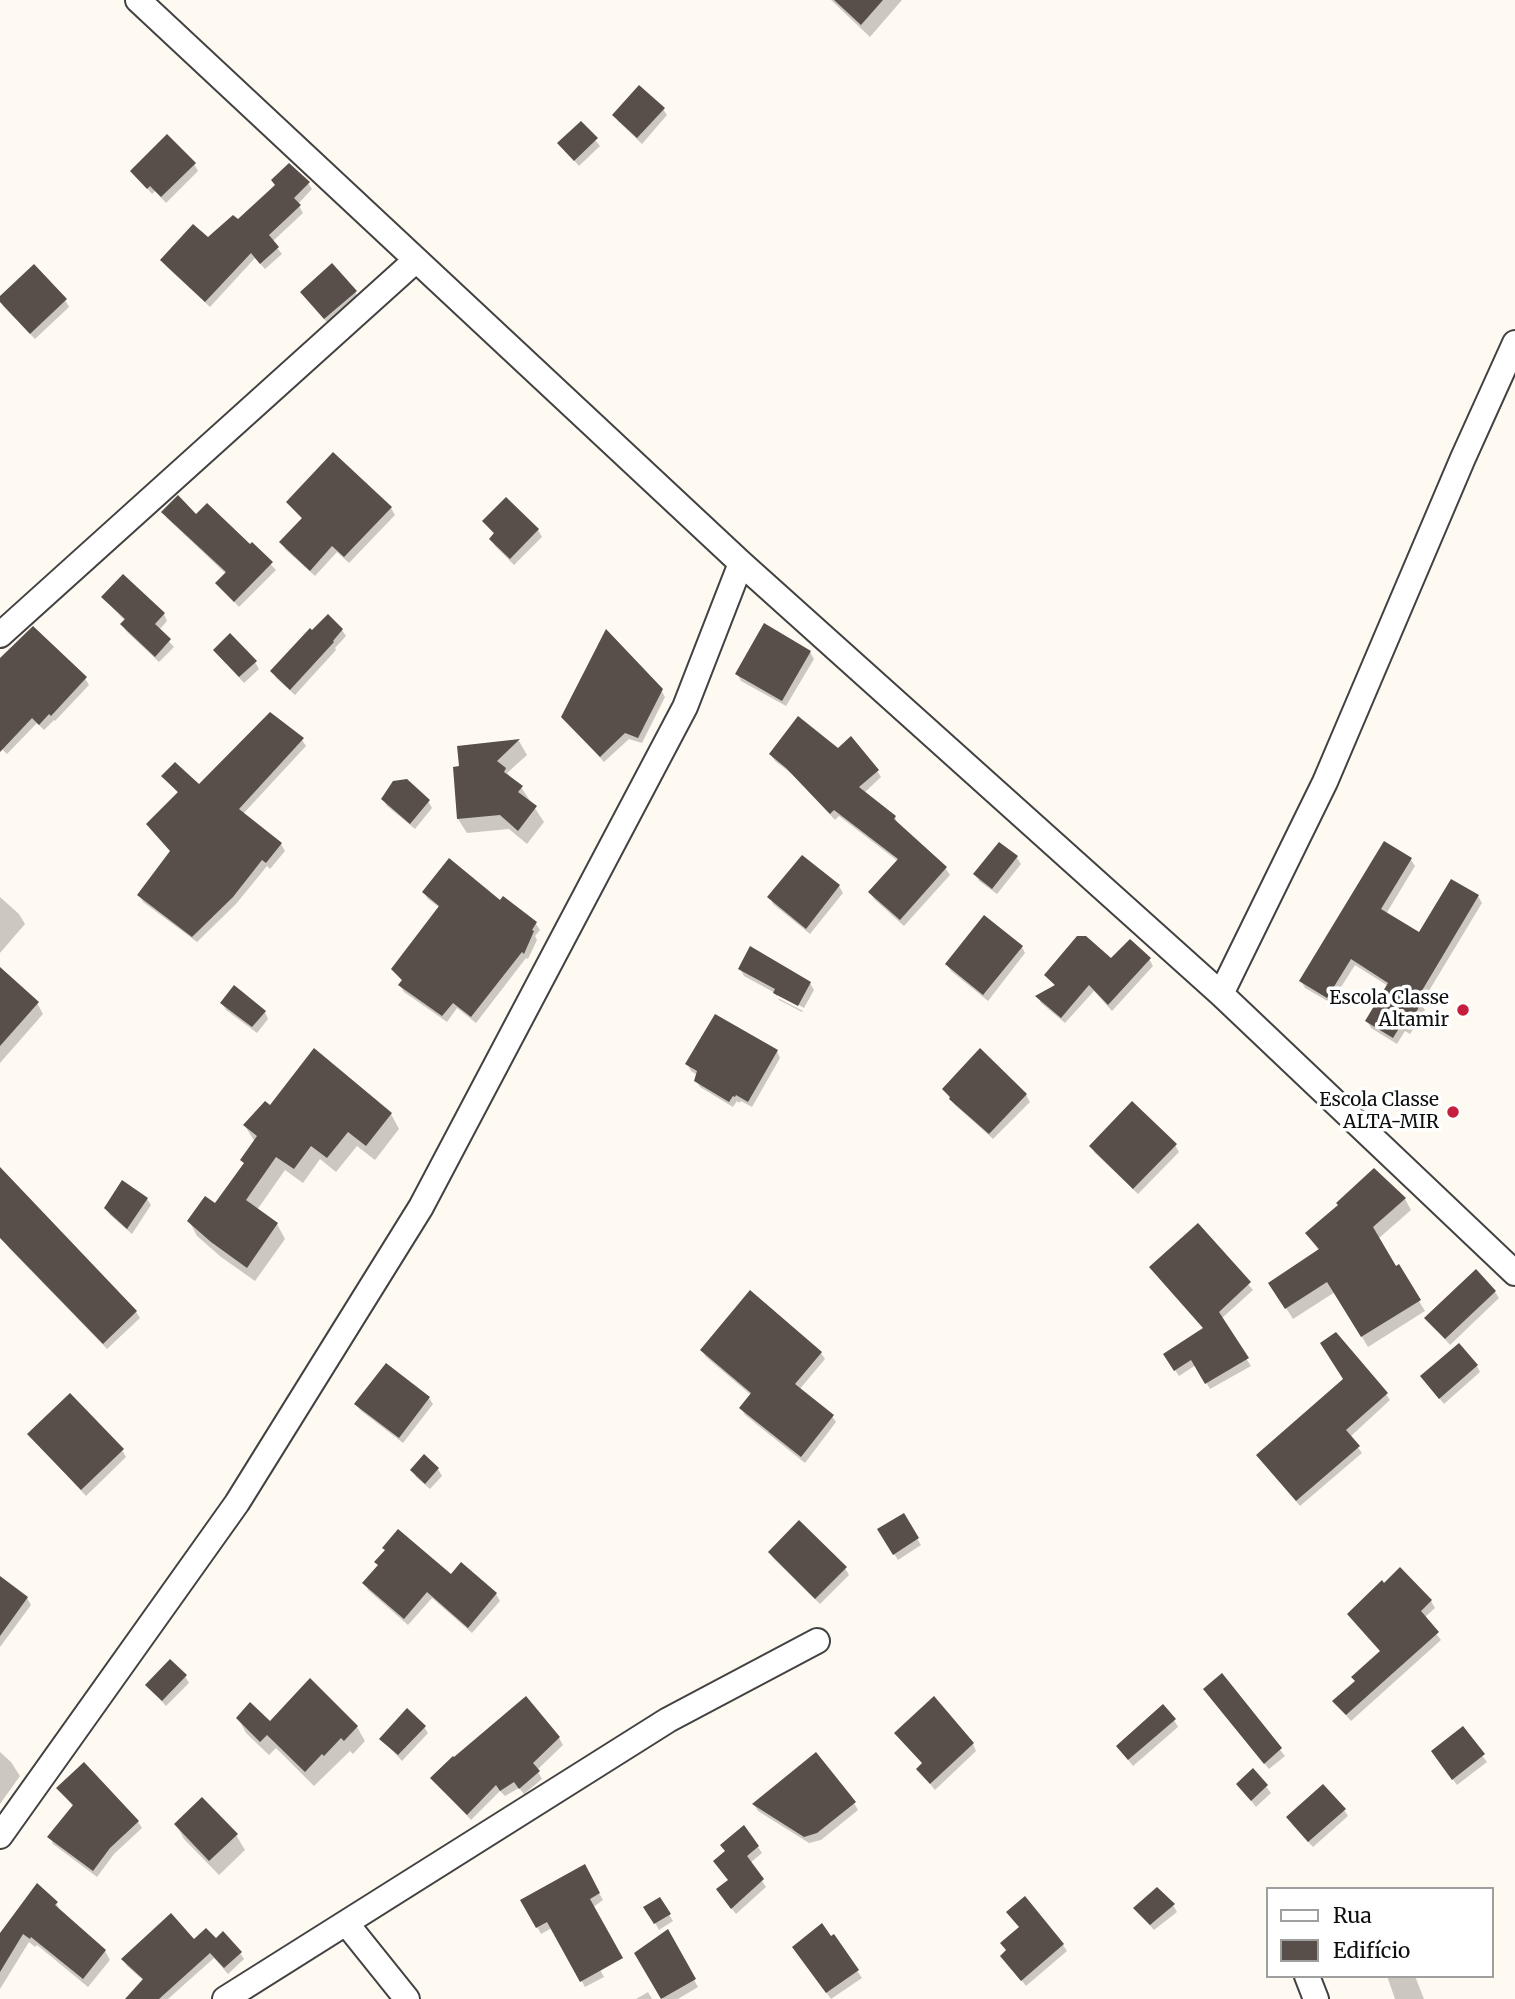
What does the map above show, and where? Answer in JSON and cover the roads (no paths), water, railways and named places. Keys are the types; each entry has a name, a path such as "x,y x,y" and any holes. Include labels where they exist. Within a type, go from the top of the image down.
{"street":[{"path":"138,0 741,563 1222,994 1515,1273"},
{"path":"0,635 416,260"},
{"path":"1222,994 1325,782 1515,343"},
{"path":"0,1836 237,1503 421,1208 685,707 741,563"},
{"path":"225,1999 668,1720 817,1641"},
{"path":"346,1923 407,1999"},
{"path":"1308,1978 1316,1999"}],"place":[{"name":"Escola Classe Altamir","path":"1463,1010"},
{"name":"Escola Classe ALTA-MIR","path":"1453,1112"}]}
